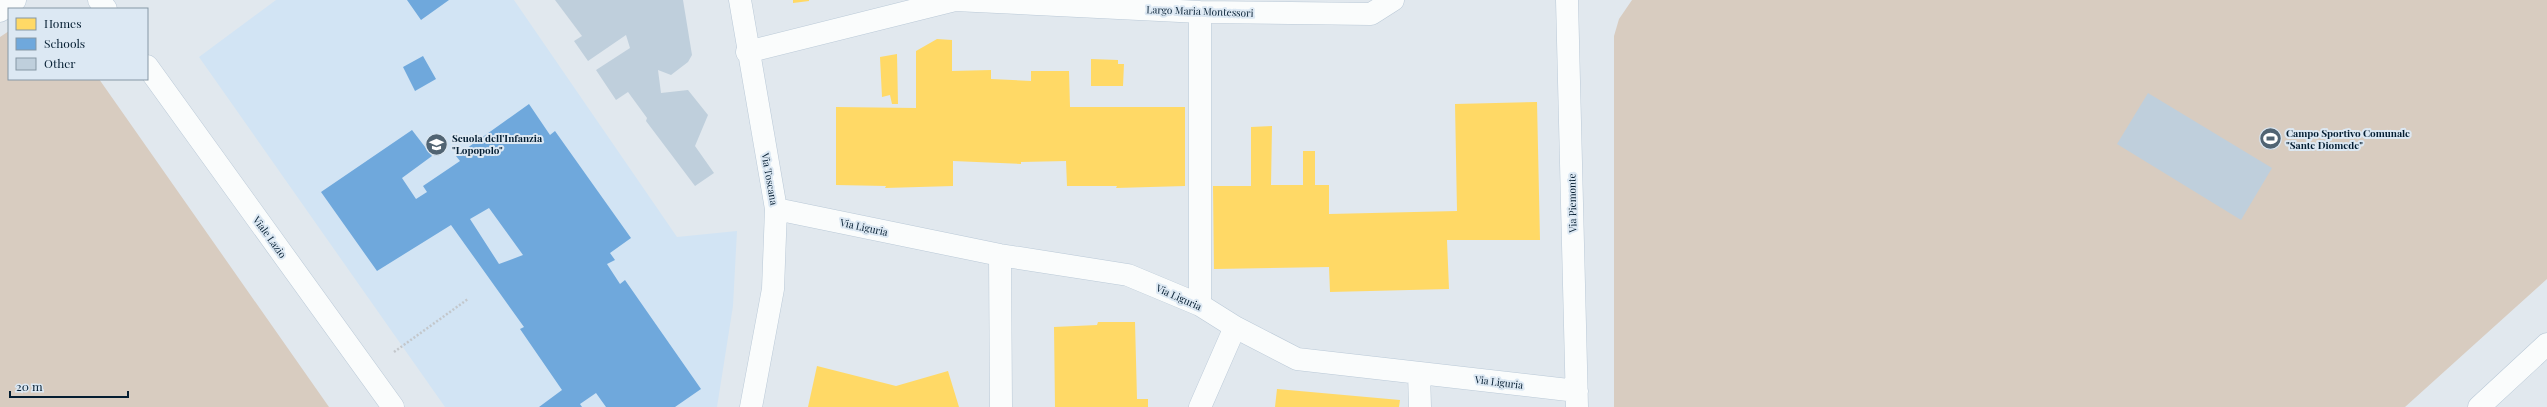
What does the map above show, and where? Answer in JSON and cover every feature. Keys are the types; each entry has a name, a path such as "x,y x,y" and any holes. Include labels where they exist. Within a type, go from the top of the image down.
{"street":[{"path":"0,11 15,0"},
{"name":"Via Toscana","path":"740,0 747,52 776,209 773,289 751,407"},
{"name":"Largo Maria Montessori","path":"747,52 955,0 1200,12 1371,14 1393,0"},
{"name":"Via Piemonte","path":"1567,0 1577,399"},
{"path":"1200,12 1200,305"},
{"name":"Viale Lazio","path":"148,67 393,407"},
{"name":"Via Liguria","path":"776,209 1000,255 1128,275 1200,305 1235,327 1296,359 1419,372 1577,399"},
{"path":"1000,255 1001,407"},
{"path":"1200,407 1235,327"},
{"path":"2479,407 2547,344"},
{"path":"1419,372 1420,407"}],"path":[{"path":"368,371 468,299"}],"shaded area":[{"name":"Scuola dell'Infanzia \"Lopopolo\"","path":"276,0 514,0 677,237 737,231 733,306 717,407 445,407 199,57"},
{"path":"1632,0 2547,0 2547,279 2405,407 1614,407 1614,36 1619,19"},
{"path":"8,32 8,80 100,80 329,407 0,407 0,37"}],"building: Homes":[{"path":"793,0 809,0 809,1 793,3"},
{"path":"937,39 952,40 952,71 991,70 991,79 1031,81 1031,71 1069,71 1070,107 1185,107 1185,186 1116,188 1117,186 1067,186 1066,161 1021,162 1021,164 953,161 953,186 885,188 886,186 836,185 836,107 916,108 916,51"},
{"path":"897,54 898,104 892,104 890,95 882,97 880,57"},
{"path":"1091,59 1118,60 1118,64 1124,64 1123,86 1091,86"},
{"path":"1537,102 1540,240 1447,240 1449,289 1330,292 1329,267 1214,269 1213,186 1251,186 1251,127 1272,126 1271,185 1303,185 1303,151 1315,151 1315,185 1329,185 1329,214 1457,211 1455,104"},
{"path":"1098,322 1135,322 1137,399 1148,399 1148,407 1055,407 1054,327 1097,325"},
{"path":"817,366 896,386 948,371 959,407 808,407"},
{"path":"1277,389 1400,400 1399,407 1275,407"}],"building: Schools":[{"path":"407,0 449,0 421,20"},
{"path":"423,56 436,79 415,91 403,67"},
{"path":"529,104 550,135 555,131 631,238 610,253 615,260 607,264 620,284 625,280 701,389 675,407 606,407 596,393 580,404 582,407 539,407 562,390 520,329 524,327 451,225 377,271 321,192 412,130 432,156 402,178 416,199 427,192 423,186 460,161 456,156","holes":["489,208 523,255 499,264 470,219"]}],"building: Other":[{"path":"555,0 683,0 692,55 688,62 671,75 658,70 661,93 688,90 708,115 695,146 714,173 695,186 646,121 647,118 628,92 616,100 596,70 630,48 626,35 588,61 574,41 582,36"},
{"path":"2148,93 2272,168 2241,220 2117,144"}],"place":[{"name":"Campo Sportivo Comunale \"Sante Diomede\"","path":"2270,139"},
{"name":"Scuola dell'Infanzia \"Lopopolo\"","path":"437,144"}]}
